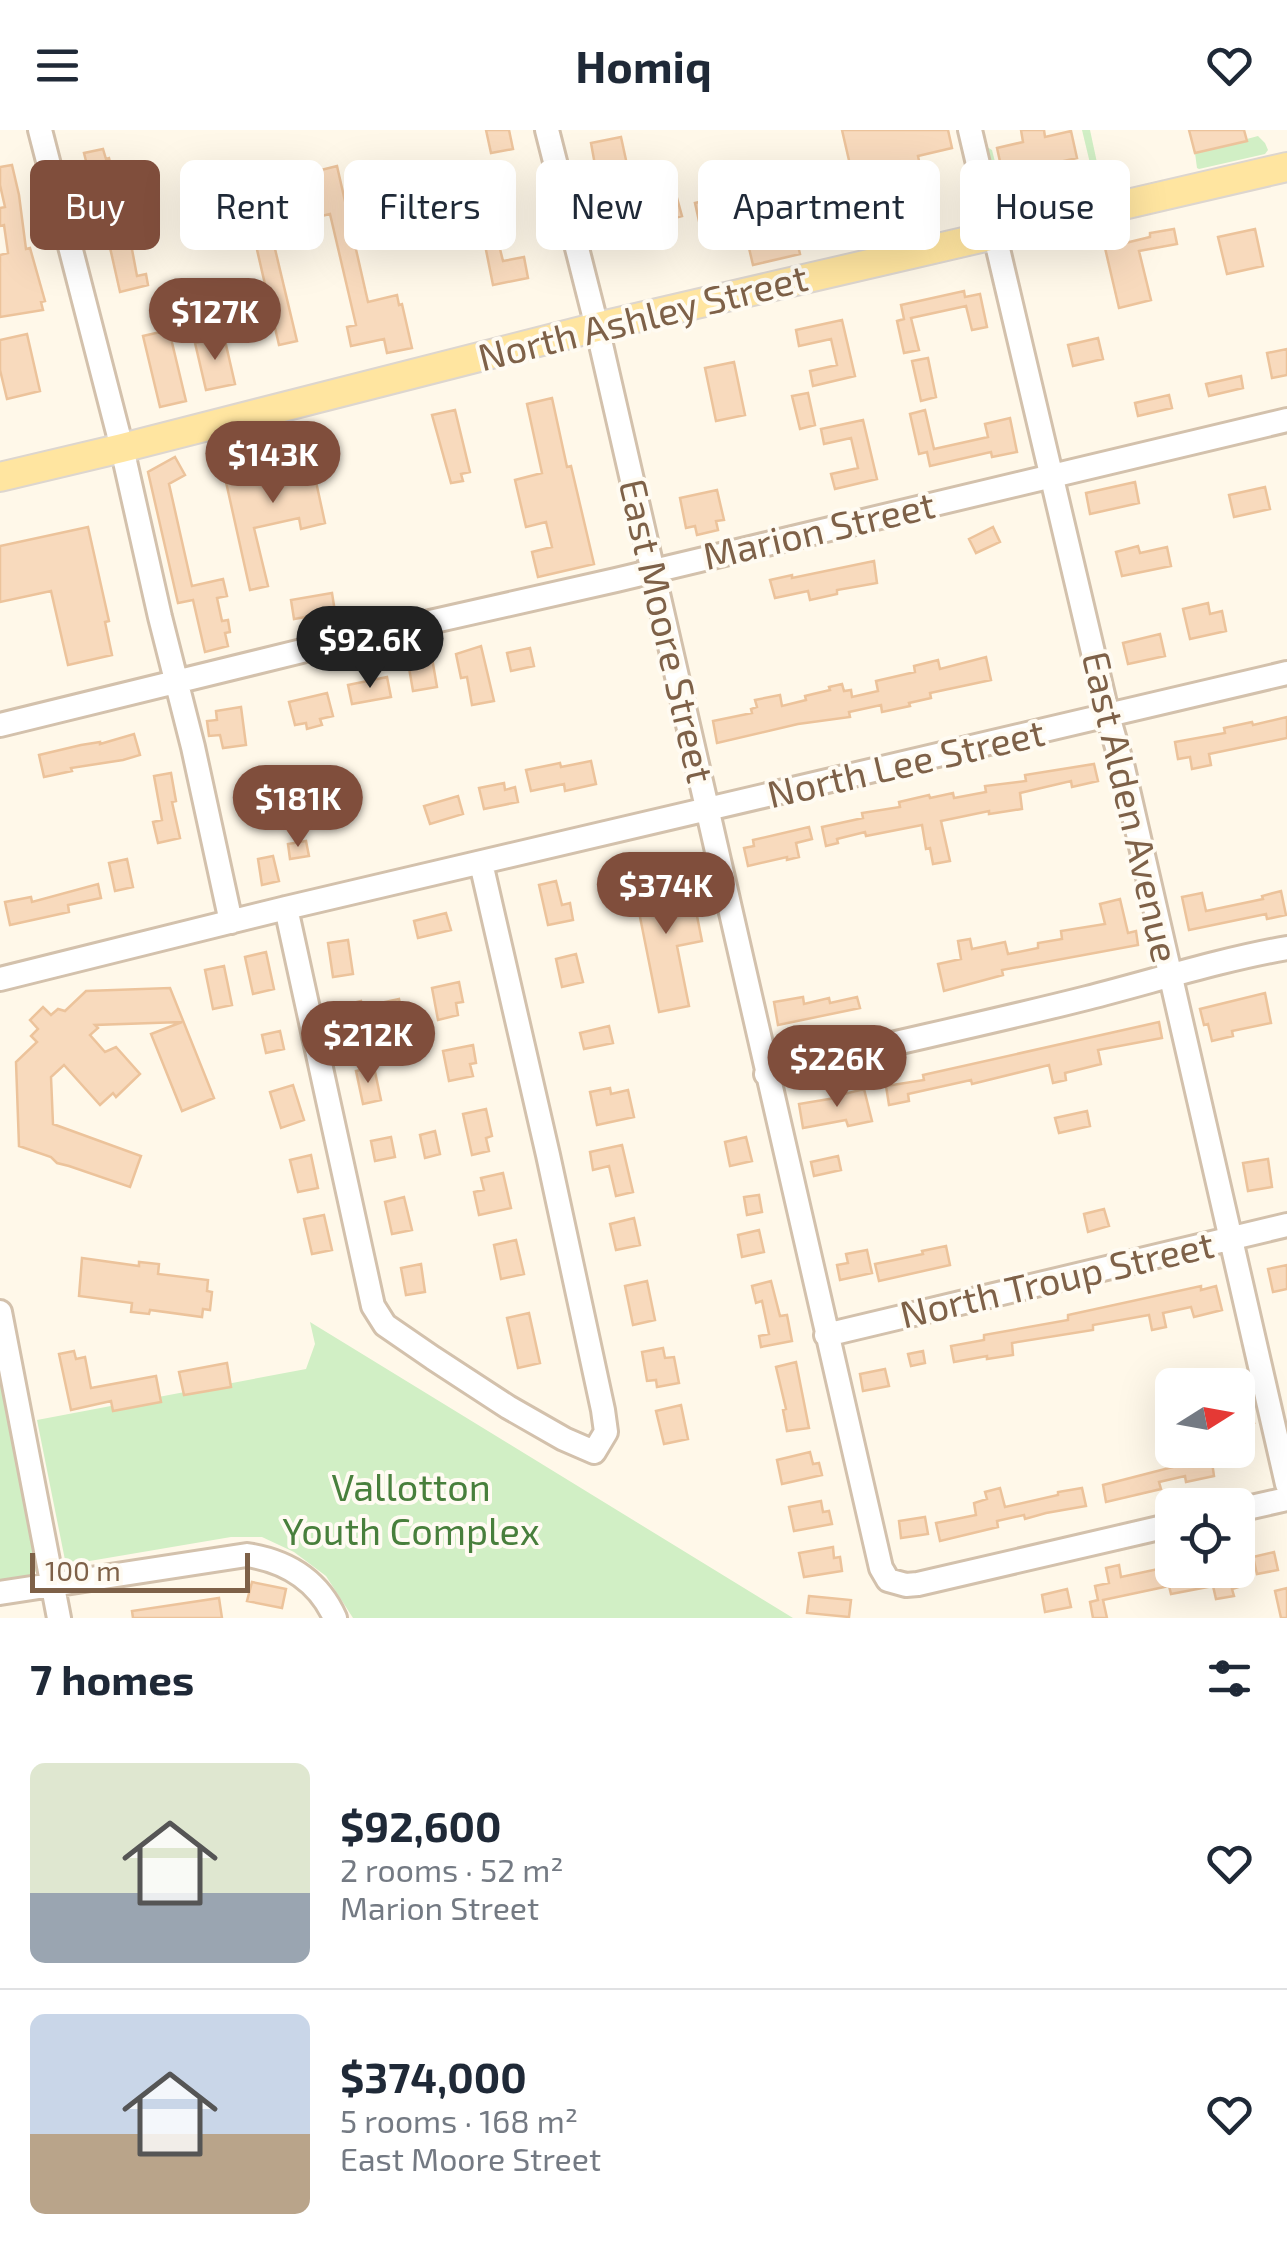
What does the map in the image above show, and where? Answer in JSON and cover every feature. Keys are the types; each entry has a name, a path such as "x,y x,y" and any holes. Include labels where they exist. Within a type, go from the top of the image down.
{"main road":[{"name":"North Ashley Street","path":"1130,204 1287,167"},
{"name":"North Ashley Street","path":"0,477 596,326 960,244"}],"street":[{"path":"40,130 122,448 231,922"},
{"name":"East Moore Street","path":"547,130 596,326 880,1568 888,1580 906,1585 1155,1529"},
{"name":"East Alden Avenue","path":"970,130 977,160"},
{"name":"East Alden Avenue","path":"997,250 1123,768 1287,1484"},
{"name":"Marion Street","path":"0,725 1287,420"},
{"name":"North Lee Street","path":"0,979 286,908 1287,674"},
{"path":"286,908 373,1306 385,1326 433,1358 522,1415 594,1452 606,1432 603,1410 481,863"},
{"path":"766,1074 1287,948"},
{"name":"North Troup Street","path":"826,1335 1287,1225"},
{"path":"0,1312 59,1618"},
{"path":"1255,1506 1287,1499"},
{"path":"0,1593 246,1555 268,1558 300,1574 322,1594 335,1618"}],"green space":[{"path":"1082,130 1090,130 1096,160 1089,160"},
{"path":"1258,136 1268,150 1265,154 1197,168 1195,153"},
{"path":"987,147 992,150 995,160 987,160"},
{"name":"Vallotton Youth Complex","path":"310,1322 793,1618 353,1618 326,1576 294,1552 262,1537 231,1537 66,1565 37,1420 306,1369 315,1344"},
{"path":"0,1356 40,1556 33,1576 0,1583"}],"building":[{"path":"486,130 509,130 513,149 491,153"},
{"path":"842,130 948,130 952,148 918,156 919,160 849,160"},
{"path":"1021,130 1044,130 1045,137 1071,131 1077,158 1000,160 997,148 1023,142"},
{"path":"1189,130 1244,130 1247,141 1195,153"},
{"path":"621,137 626,160 594,160 591,143"},
{"path":"103,149 109,160 86,160 84,153"},
{"path":"12,165 26,249 30,248 45,301 41,302 43,310 0,317 0,255 8,253 4,225 0,226 0,208 5,207 0,167"},
{"path":"337,166 344,197 344,250 356,250 368,302 397,295 412,348 387,353 384,339 351,346 347,327 356,325 330,214 324,215 324,169"},
{"path":"1174,229 1177,244 1139,251 1151,300 1119,308 1105,250 1130,250 1130,242 1150,237 1150,233"},
{"path":"1255,229 1263,266 1227,274 1218,237"},
{"path":"111,250 132,250 137,276 146,274 148,285 120,292"},
{"path":"257,250 275,250 297,341 279,345"},
{"path":"486,250 500,250 503,261 524,257 528,278 493,285"},
{"path":"749,250 799,250 800,254 753,265"},
{"path":"964,291 965,297 980,294 987,327 972,330 966,306 911,318 919,350 904,353 897,321 904,319 901,305"},
{"path":"842,320 855,376 813,386 810,371 837,365 831,339 799,346 796,330"},
{"path":"169,330 186,401 160,407 143,336"},
{"path":"27,334 40,391 7,399 0,370 0,340"},
{"path":"224,336 235,384 206,390 195,343"},
{"path":"1098,338 1103,359 1073,366 1068,345"},
{"path":"1287,349 1287,375 1272,378 1267,353"},
{"path":"928,358 936,397 921,401 912,361"},
{"path":"734,362 745,415 716,421 705,368"},
{"path":"1241,376 1243,388 1209,396 1206,384"},
{"path":"808,393 815,425 800,429 792,396"},
{"path":"1169,395 1172,408 1138,416 1135,403"},
{"path":"552,398 594,564 538,577 532,552 552,547 546,522 526,527 515,480 542,473 527,404"},
{"path":"455,410 470,472 461,474 463,481 451,483 432,415"},
{"path":"925,410 934,449 988,437 985,424 1010,418 1017,452 992,457 991,452 930,466 927,452 919,454 910,414"},
{"path":"863,420 877,479 835,489 831,474 858,468 851,438 824,444 821,429"},
{"path":"310,454 325,523 301,529 299,518 254,528 268,586 250,590 226,482 252,477 250,467"},
{"path":"175,457 185,475 169,484 192,586 223,579 227,596 217,598 222,621 228,620 228,646 205,652 193,600 178,603 148,472"},
{"path":"1135,482 1139,503 1090,514 1086,493"},
{"path":"1265,487 1270,509 1234,517 1229,495"},
{"path":"717,490 724,520 716,521 718,530 697,535 695,526 686,528 680,498"},
{"path":"88,527 109,621 105,622 112,655 68,665 51,591 0,602 0,546"},
{"path":"993,527 1000,542 976,553 969,539"},
{"path":"1138,546 1140,553 1167,547 1171,566 1122,576 1116,552"},
{"path":"874,561 877,583 837,590 837,594 810,600 808,591 775,598 770,580 792,578"},
{"path":"332,593 335,612 294,619 291,600"},
{"path":"1208,603 1210,614 1222,611 1226,631 1190,639 1183,609"},
{"path":"1160,634 1165,656 1128,664 1123,643"},
{"path":"481,646 494,701 472,705 467,677 461,678 456,654"},
{"path":"530,648 534,666 511,671 507,653"},
{"path":"986,657 991,680 930,693 931,698 909,703 910,706 882,712 881,705 849,712 850,717 798,724 717,743 713,721 752,713 751,709 757,707 755,700 780,695 782,706 842,684 844,691 851,690 852,697 878,691 876,681 915,672 914,666 938,660 940,669"},
{"path":"432,658 437,687 413,691 408,662"},
{"path":"387,677 391,697 352,704 348,685"},
{"path":"327,693 333,716 320,719 322,725 307,729 306,723 295,725 289,702"},
{"path":"241,707 246,745 223,748 220,735 209,736 207,721 217,720 216,711"},
{"path":"1287,717 1287,738 1209,754 1211,765 1192,769 1190,757 1178,759 1175,742"},
{"path":"134,734 140,755 44,777 39,755"},
{"path":"591,761 596,784 565,791 564,784 531,791 526,770"},
{"path":"1094,764 1098,781 1072,787 1071,781 1020,793 1022,809 941,821 950,861 933,864 922,825 866,836 865,832 826,846 822,827 863,818 862,813 900,807 899,802 929,795 930,798 953,793 954,798 986,792 985,786 1026,781 1025,775"},
{"path":"171,773 180,838 158,843 153,822 162,820 154,776"},
{"path":"504,783 505,790 515,787 518,802 484,809 479,788"},
{"path":"458,796 463,814 430,824 424,806"},
{"path":"809,827 812,839 796,843 799,857 748,866 744,848 754,846 753,840"},
{"path":"306,841 309,856 290,859 288,844"},
{"path":"273,856 279,881 262,885 258,859"},
{"path":"127,859 133,887 115,891 109,863"},
{"path":"661,864 662,870 670,869 680,915 696,911 702,941 677,946 689,1006 659,1012 637,902 650,899 643,868"},
{"path":"556,881 562,905 570,903 573,920 548,925 539,885"},
{"path":"98,884 101,898 68,905 69,912 10,925 5,902 31,897 32,902"},
{"path":"1281,891 1286,915 1267,919 1266,914 1189,930 1182,897 1202,893 1206,911 1263,899 1262,896"},
{"path":"1120,899 1128,933 1136,931 1138,945 1002,970 1003,975 944,991 938,964 961,959 958,941 970,939 972,949 1005,942 1008,954 1038,948 1038,943 1062,939 1061,931 1105,924 1100,904"},
{"path":"446,913 451,930 418,938 414,921"},
{"path":"348,940 353,974 333,977 328,943"},
{"path":"266,952 274,989 253,994 245,957"},
{"path":"576,954 583,982 562,987 556,959"},
{"path":"224,966 232,1005 213,1009 205,970"},
{"path":"459,982 463,1002 456,1003 458,1015 438,1020 432,988"},
{"path":"170,988 214,1098 182,1111 151,1034 182,1022 95,1025 98,1028 90,1035 105,1052 116,1047 140,1074 116,1097 113,1093 100,1105 64,1065 51,1077 53,1124 141,1156 130,1187 19,1146 16,1062 37,1042 31,1036 38,1029 30,1020 43,1007 51,1015 58,1009 65,1011 86,991"},
{"path":"1265,993 1271,1023 1232,1031 1233,1036 1212,1041 1200,1009"},
{"path":"803,997 804,1004 857,997 860,1008 778,1025 774,1002"},
{"path":"399,999 402,1012 365,1019 369,1036 348,1041 341,1006 361,1001 362,1007"},
{"path":"1159,1022 1162,1038 1098,1050 1101,1064 1065,1073 1066,1080 1053,1083 1049,1065 972,1084 971,1080 908,1094 909,1101 889,1105 886,1086"},
{"path":"609,1026 613,1043 584,1049 580,1033"},
{"path":"280,1031 284,1049 266,1053 262,1035"},
{"path":"473,1045 473,1076 449,1081 443,1051"},
{"path":"374,1067 381,1100 363,1104 356,1071"},
{"path":"293,1085 304,1120 281,1128 270,1092"},
{"path":"610,1088 611,1094 628,1090 634,1117 597,1125 590,1092"},
{"path":"864,1089 872,1121 848,1126 846,1120 803,1128 799,1104"},
{"path":"486,1109 492,1136 486,1138 489,1151 472,1155 463,1114"},
{"path":"1087,1111 1090,1126 1059,1133 1055,1118"},
{"path":"435,1131 440,1154 425,1158 420,1135"},
{"path":"391,1137 395,1157 375,1161 371,1141"},
{"path":"746,1137 752,1161 730,1166 725,1142"},
{"path":"622,1145 633,1192 616,1196 609,1166 593,1170 590,1152"},
{"path":"311,1155 318,1188 298,1192 290,1160"},
{"path":"838,1156 841,1170 814,1176 811,1162"},
{"path":"1268,1159 1272,1187 1248,1191 1243,1163"},
{"path":"503,1173 511,1208 479,1215 474,1192 484,1190 481,1178"},
{"path":"759,1195 762,1212 747,1215 744,1197"},
{"path":"404,1197 412,1230 392,1234 385,1202"},
{"path":"1104,1209 1109,1226 1088,1232 1084,1214"},
{"path":"324,1215 332,1250 312,1254 304,1219"},
{"path":"634,1218 640,1245 616,1250 610,1224"},
{"path":"759,1230 764,1252 742,1257 738,1235"},
{"path":"516,1240 524,1274 501,1279 494,1245"},
{"path":"946,1246 950,1265 879,1281 875,1264"},
{"path":"867,1250 872,1273 840,1280 837,1265 848,1263 846,1254"},
{"path":"82,1258 139,1266 139,1262 159,1264 158,1274 208,1280 207,1291 212,1292 210,1310 203,1309 202,1317 150,1310 149,1314 131,1312 132,1303 79,1296"},
{"path":"421,1264 425,1292 406,1295 401,1268"},
{"path":"1287,1265 1287,1289 1273,1292 1268,1269"},
{"path":"647,1281 655,1320 633,1325 625,1286"},
{"path":"771,1281 780,1316 787,1315 792,1341 761,1347 759,1336 769,1334 762,1301 756,1303 752,1286"},
{"path":"1201,1286 1201,1290 1216,1286 1222,1310 1194,1317 1191,1307 1163,1313 1166,1327 1152,1330 1149,1315 1093,1325 1093,1330 1012,1343 1013,1355 954,1362 951,1346 984,1340 984,1335 1068,1320 1068,1315"},
{"path":"529,1313 540,1363 518,1368 507,1318"},
{"path":"663,1348 665,1358 674,1357 679,1383 657,1387 656,1380 647,1381 642,1352"},
{"path":"74,1351 76,1359 85,1357 91,1388 156,1376 161,1402 113,1411 111,1401 71,1410 59,1354"},
{"path":"923,1351 925,1363 911,1366 908,1354"},
{"path":"796,1362 809,1428 787,1431 776,1367"},
{"path":"227,1363 231,1387 184,1395 179,1372"},
{"path":"885,1369 889,1386 863,1391 860,1374"},
{"path":"681,1405 688,1439 664,1444 656,1411"},
{"path":"810,1452 822,1475 782,1484 777,1460"},
{"path":"1169,1468 1213,1468 1214,1476 1186,1482 1185,1476 1159,1482 1161,1488 1155,1490 1106,1502 1103,1485"},
{"path":"1000,1488 1005,1507 1082,1488 1086,1506 997,1521 998,1527 940,1541 936,1523 976,1515 974,1503 987,1499 985,1492"},
{"path":"821,1501 832,1524 794,1531 789,1507"},
{"path":"925,1517 928,1534 901,1538 899,1521"},
{"path":"833,1547 834,1558 840,1557 842,1571 804,1577 799,1553"},
{"path":"1274,1552 1278,1570 1257,1574 1255,1557"},
{"path":"1119,1565 1121,1577 1155,1570 1155,1588 1160,1588 1103,1600 1107,1618 1093,1618 1090,1602 1098,1600 1095,1586 1109,1583 1106,1568"},
{"path":"252,1582 286,1589 282,1608 247,1601"},
{"path":"1170,1588 1202,1588 1171,1594"},
{"path":"1213,1588 1236,1588 1232,1589 1234,1596 1216,1599"},
{"path":"1287,1588 1287,1618 1281,1618 1275,1591"},
{"path":"1067,1589 1071,1607 1045,1612 1042,1595"},
{"path":"809,1596 851,1600 849,1617 807,1613"},
{"path":"219,1598 222,1618 133,1618 132,1611"}]}
